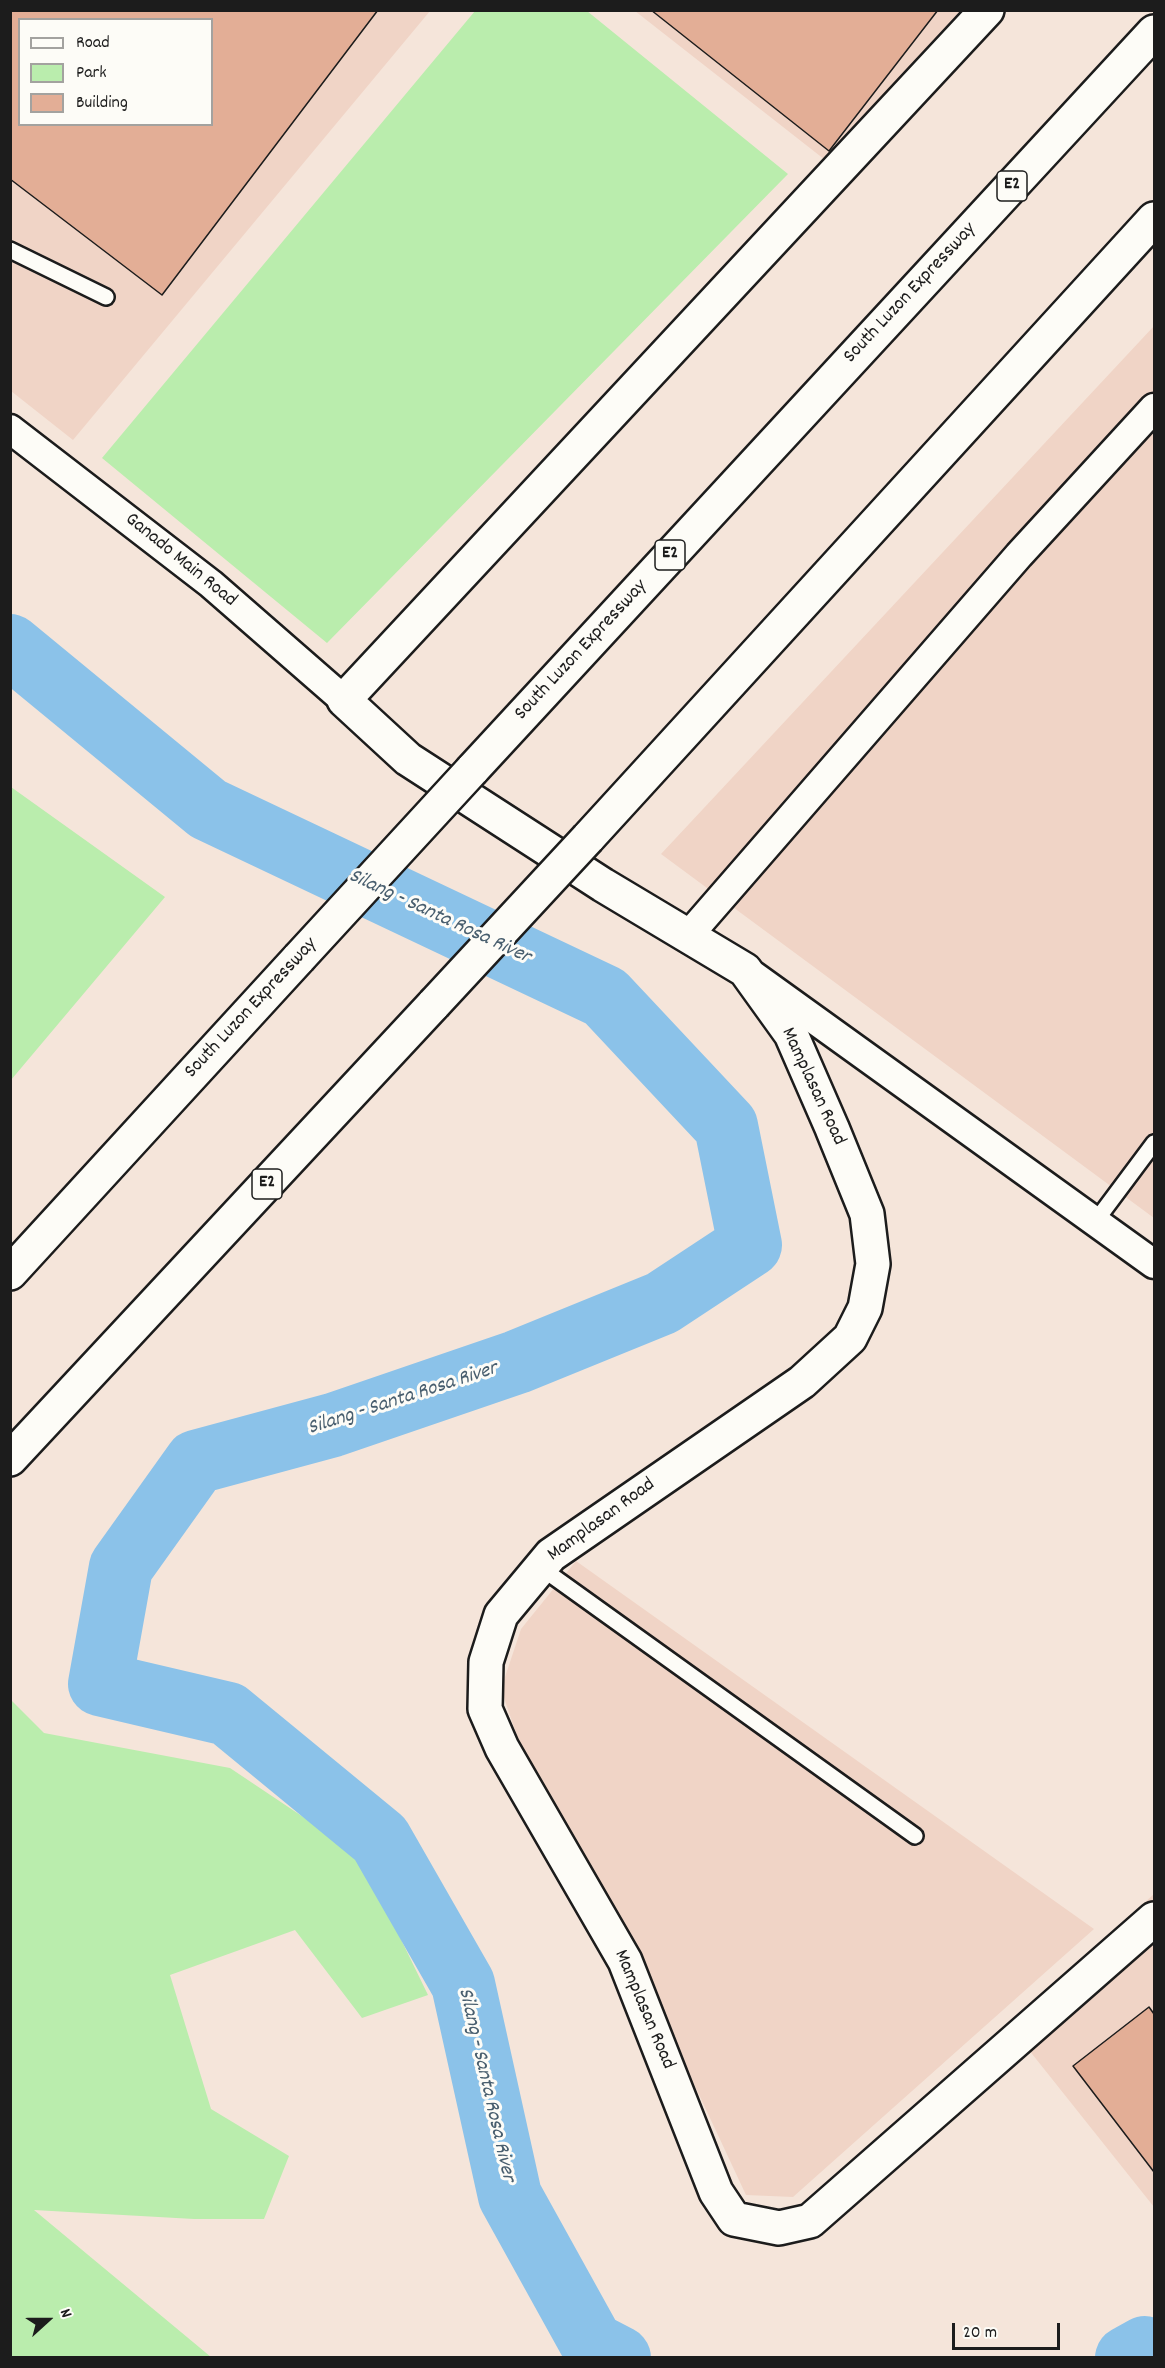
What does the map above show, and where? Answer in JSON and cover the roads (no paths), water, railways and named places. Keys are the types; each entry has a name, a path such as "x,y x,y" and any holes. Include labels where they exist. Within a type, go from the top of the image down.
{"main road":[{"path":"344,700 987,10"},
{"name":"South Luzon Expressway","path":"10,1273 1155,32"},
{"name":"E2","path":"10,1459 588,838 1155,219"},
{"name":"Mamplasan Road","path":"344,700 408,759 603,885 745,970 790,1034 867,1214 873,1264 865,1308 850,1338 802,1382 550,1555 501,1615 486,1662 485,1709 502,1748 626,1961 716,2192 734,2219 778,2228 810,2221 1155,1919"}],"street":[{"path":"687,937 1019,555 1155,408"},
{"name":"Ganado Main Road","path":"10,429 211,584 344,700"},
{"path":"745,970 1155,1264"}],"lane":[{"path":"10,250 106,297"},
{"path":"1095,1222 1155,1143"},
{"path":"540,1567 915,1836"}],"waterway":[{"name":"Silang - Santa Rosa River","path":"10,646 208,809 605,997 726,1126 750,1245 662,1303 517,1362 333,1425 196,1462 121,1567 100,1684 228,1714 380,1839 463,1984 510,2196 592,2344 619,2358"},
{"name":"Silang - Santa Rosa River","path":"1127,2358 1145,2348 1154,2351"}]}
